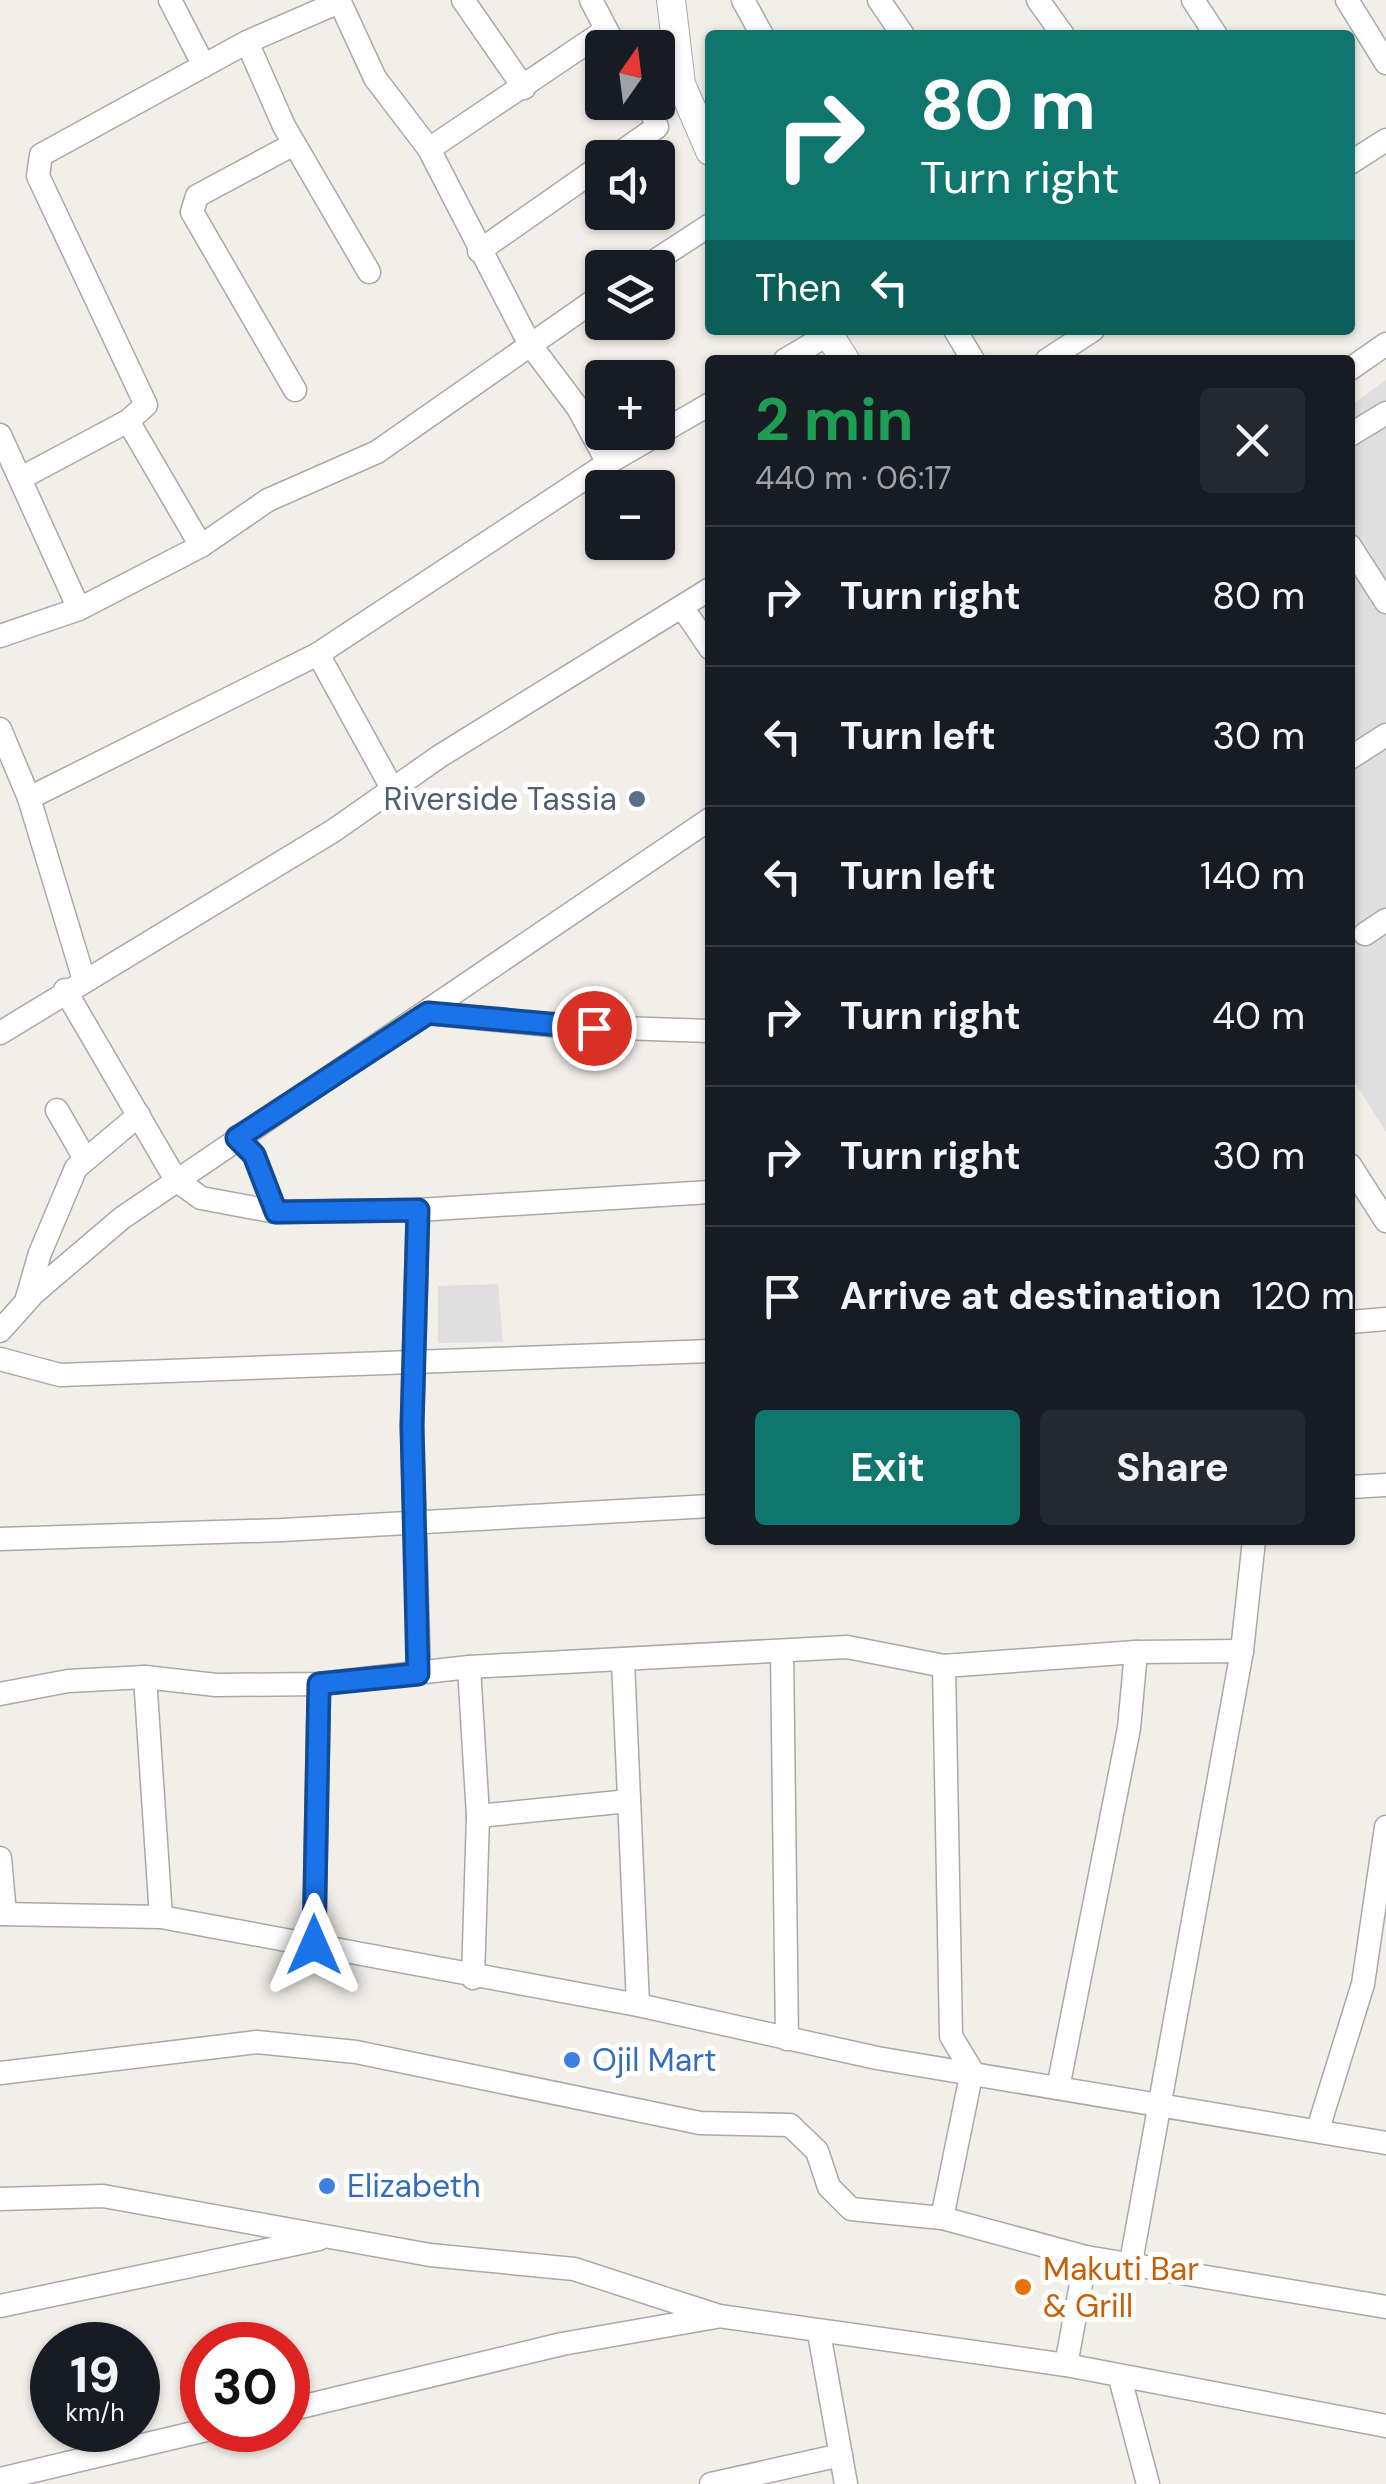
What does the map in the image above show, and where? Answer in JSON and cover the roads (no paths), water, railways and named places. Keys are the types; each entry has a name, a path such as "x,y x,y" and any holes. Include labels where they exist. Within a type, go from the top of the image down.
{"street":[{"path":"170,0 204,66"},
{"path":"463,0 524,88"},
{"path":"591,0 607,30"},
{"path":"672,0 681,84 705,139"},
{"path":"743,0 759,30"},
{"path":"879,0 900,30"},
{"path":"1038,0 1060,30"},
{"path":"1192,0 1213,30"},
{"path":"1347,0 1386,63"},
{"path":"21,478 128,421 146,404 38,176 41,154 247,42 339,1 375,78 430,149 529,343 578,408 608,463"},
{"path":"247,42 294,144 370,272"},
{"path":"430,149 585,53"},
{"path":"639,140 657,127 654,120"},
{"path":"1355,160 1386,140"},
{"path":"294,144 197,196 192,212 295,390"},
{"path":"479,250 585,177"},
{"path":"672,250 705,228"},
{"path":"0,636 79,609 201,546 268,500 377,452 585,306"},
{"path":"792,355 822,335"},
{"path":"1055,355 1085,335"},
{"path":"1355,366 1386,344"},
{"path":"28,798 318,654 608,463 705,407"},
{"path":"1355,432 1386,413"},
{"path":"128,421 201,546"},
{"path":"0,435 79,609"},
{"path":"1355,563 1386,602"},
{"path":"3,1022 74,985 393,790 440,756 705,592"},
{"path":"682,607 705,641"},
{"path":"318,654 393,790"},
{"path":"0,729 28,798 74,985 138,1116 176,1180 201,1198 276,1212 418,1210 705,1192"},
{"path":"1355,755 1386,735"},
{"path":"0,1332 76,1254 176,1180 705,822"},
{"path":"1364,934 1386,920"},
{"path":"428,1013 560,1026 705,1031"},
{"path":"57,1110 84,1157"},
{"path":"26,1302 40,1252 66,1186 84,1157 138,1116"},
{"path":"237,1138 254,1155 276,1212"},
{"path":"1355,1173 1386,1221"},
{"path":"418,1210 412,1426 418,1674"},
{"path":"1355,1322 1386,1319"},
{"path":"0,1359 60,1375 705,1351"},
{"path":"1355,1487 1386,1485"},
{"path":"0,1539 282,1530 705,1506"},
{"path":"1131,2262 1242,1651 1253,1545"},
{"path":"0,1694 68,1681 145,1676 216,1685 319,1684 469,1667 847,1647 944,1666 1136,1652 1242,1651"},
{"path":"782,1651 788,2038"},
{"path":"1058,2088 1120,1782 1136,1652"},
{"path":"623,1660 638,2005"},
{"path":"942,2218 972,2071 951,2036 944,1666"},
{"path":"469,1667 478,1816 472,1978"},
{"path":"145,1676 161,1917"},
{"path":"314,1945 319,1684"},
{"path":"478,1816 629,1801"},
{"path":"1318,2129 1375,1986 1386,1827"},
{"path":"0,1858 3,1914 161,1917 472,1978 638,2005 877,2058 1386,2143"},
{"path":"0,2073 258,2042 356,2052 700,2124 790,2125 817,2151 829,2187 851,2208 942,2218 1086,2257 1386,2307"},
{"path":"0,2198 103,2196 430,2254 574,2268 719,2316 1066,2365 1386,2426"},
{"path":"0,2306 334,2236"},
{"path":"1066,2365 1086,2257"},
{"path":"310,2405 562,2344 719,2316"},
{"path":"819,2333 846,2484"},
{"path":"1120,2378 1148,2484"},
{"path":"0,2479 180,2436"},
{"path":"711,2484 841,2455"}],"place":[{"name":"Riverside Tassia","path":"637,799"},
{"name":"Ojil Mart","path":"572,2060"},
{"name":"Elizabeth","path":"327,2186"},
{"name":"Makuti Bar & Grill","path":"1023,2287"}]}
